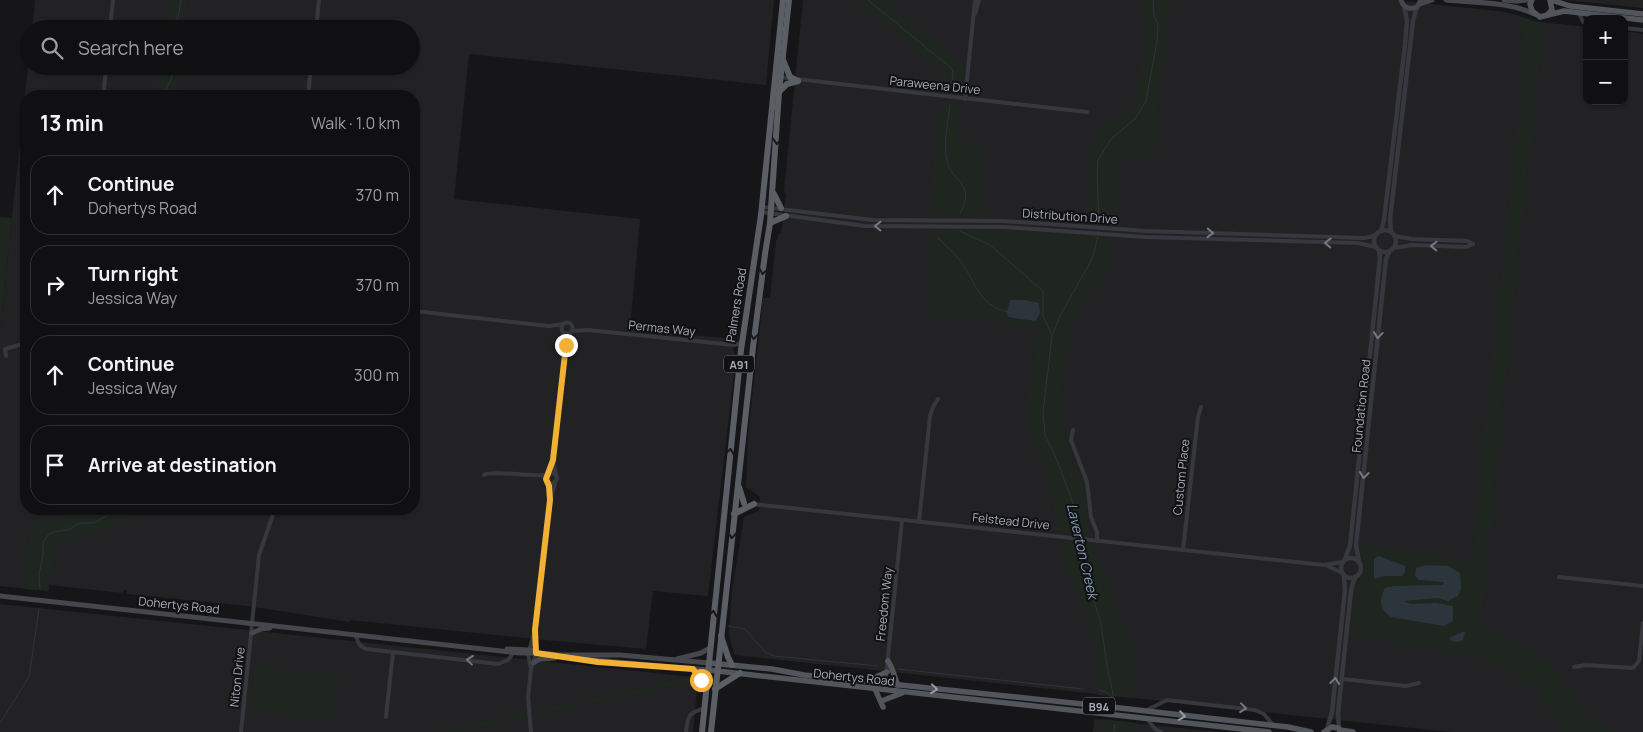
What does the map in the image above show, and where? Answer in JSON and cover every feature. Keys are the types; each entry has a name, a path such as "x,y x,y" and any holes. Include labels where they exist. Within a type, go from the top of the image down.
{"highway":[{"name":"Palmers Road","path":"702,732 741,346 761,210 777,78 783,0"},
{"name":"Palmers Road","path":"711,732 760,288 772,211 779,92 777,78 783,58 789,0"},
{"path":"783,58 790,76 798,81"},
{"path":"779,92 787,84 798,81"},
{"path":"773,193 781,208"},
{"path":"770,223 786,216"},
{"path":"738,483 744,503"},
{"path":"734,514 754,504"},
{"path":"721,635 732,665"},
{"path":"715,689 740,673"}],"main road":[{"path":"1401,2 1411,8 1419,3 1432,0"},
{"path":"1446,0 1501,5 1527,10 1540,17 1564,11 1643,20"},
{"path":"1504,0 1527,0"},
{"path":"1532,0 1530,8 1534,14"},
{"path":"1547,15 1552,10 1551,0 1570,6 1643,14"},
{"name":"Dohertys Road","path":"0,596 528,652"},
{"path":"252,634 261,629 269,628 304,632 316,630"},
{"path":"671,660 701,653 710,648"},
{"name":"Dohertys Road","path":"490,649 561,655 620,655 671,660 717,667 740,673 875,689 898,685 1145,714 1269,732"},
{"name":"Dohertys Road","path":"561,655 571,658 693,669 708,666"},
{"path":"533,663 548,658 571,658"},
{"path":"888,661 892,666 898,685"},
{"name":"Dohertys Road","path":"717,667 732,665 865,681 904,692 1274,726 1311,732"},
{"path":"693,669 706,692"},
{"path":"865,681 887,672"},
{"path":"875,689 884,704 904,692"},
{"path":"1317,732 1334,727 1353,732"}],"street":[{"path":"111,20 113,0"},
{"path":"317,20 319,0"},
{"path":"965,98 975,0"},
{"path":"973,22 979,0"},
{"path":"1394,248 1396,242 1390,219 1407,45 1407,21 1401,2"},
{"path":"1379,233 1388,231 1412,240 1467,241 1473,244 1466,247 1412,245 1394,248 1389,252 1377,249 1374,240 1384,220 1407,45 1414,14 1419,3"},
{"path":"1579,13 1583,22"},
{"path":"1628,28 1643,30"},
{"path":"104,90 105,75"},
{"path":"309,90 310,75"},
{"name":"Paraweena Drive","path":"777,78 1087,112"},
{"name":"Distribution Drive","path":"772,211 781,208 873,220 1026,222 1126,230 1265,236 1364,238 1379,233"},
{"name":"Distribution Drive","path":"761,210 772,211 786,216 858,225 1026,228 1126,236 1264,242 1358,243 1377,249"},
{"path":"830,222 831,215"},
{"path":"842,223 843,217"},
{"path":"858,219 858,225"},
{"path":"926,220 926,226"},
{"path":"994,221 994,227"},
{"path":"1026,222 1026,228"},
{"path":"1126,230 1126,236"},
{"path":"1161,237 1162,231"},
{"path":"1264,242 1265,236"},
{"name":"Foundation Road","path":"1344,561 1350,546 1370,357 1380,258 1377,249"},
{"name":"Foundation Road","path":"1359,562 1356,545 1386,259 1389,252"},
{"path":"420,312 549,326 568,322 572,324 572,332 566,345 553,460 546,479 550,500"},
{"path":"1374,312 1381,313"},
{"path":"564,324 562,327 566,345"},
{"name":"Permas Way","path":"572,324 588,330"},
{"path":"549,326 568,334 572,332"},
{"name":"Permas Way","path":"572,332 588,330 741,346"},
{"path":"6,356 5,349 20,345"},
{"path":"1370,357 1376,357"},
{"path":"919,522 930,416 938,399"},
{"name":"Custom Place","path":"1183,550 1198,417 1201,407"},
{"path":"1073,430 1071,440 1087,482 1091,517 1097,532 1097,541"},
{"path":"531,732 528,707 532,669 536,653 535,630 550,500 557,479 553,460"},
{"path":"484,475 491,472 530,476 552,473 556,475"},
{"path":"530,476 555,484"},
{"name":"Felstead Drive","path":"725,501 1324,564 1344,561"},
{"name":"Niton Drive","path":"241,732 259,555 273,515"},
{"name":"Freedom Way","path":"885,687 902,520"},
{"path":"1325,730 1332,712 1345,590 1343,574 1340,568 1344,561 1351,558 1359,562 1360,571 1353,583 1338,718 1340,730"},
{"name":"Felstead Drive","path":"1324,564 1343,574"},
{"path":"1343,574 1350,578 1356,576"},
{"path":"1559,577 1643,586"},
{"path":"1342,616 1349,617"},
{"path":"1574,667 1586,665 1630,669 1635,667 1640,660 1643,623"},
{"path":"532,669 528,652 535,630"},
{"path":"356,635 357,641 363,649 498,664 508,660 514,652"},
{"path":"386,716 394,652"},
{"path":"1342,679 1406,686 1419,683"},
{"path":"1161,732 1155,729 1145,714 1166,700 1255,710 1261,712 1274,726"},
{"path":"686,732 692,712 705,708"}],"shaded area":[{"path":"35,0 774,0 766,85 469,54 454,199 640,219 630,329 734,339 733,349 736,356 708,596 653,591 646,649 350,620 350,622 247,606 127,594 127,590 124,590 123,593 49,585 48,591 0,586 0,329 20,143 20,515 420,515 420,90 26,90 27,75 420,75 420,20 33,20"},
{"path":"169,0 187,0 185,20 167,20"},
{"path":"803,0 1395,0 1506,12 1534,21 1583,27 1583,105 1628,105 1628,32 1643,34 1643,732 1450,732 734,655 729,634 732,590 744,517 759,511 760,497 746,487 748,436 763,298 770,298 776,241 779,233 781,233 786,195 784,191"},
{"path":"854,0 884,0 964,65 961,89 955,93 942,92 944,73"},
{"path":"1140,0 1170,0 1153,161 1113,157 1121,184 1113,224 1084,222 1090,180 1084,153 1093,136 1130,111 1138,93 1144,38"},
{"path":"1563,0 1643,0 1643,8 1605,4"},
{"path":"1513,14 1543,22 1480,626 1554,665 1581,710 1615,732 1562,732 1535,687 1476,656 1352,635 1357,584 1365,568 1361,554 1361,543 1471,561 1523,77 1519,72 1520,28"},
{"path":"161,75 179,75 177,90 159,90"},
{"path":"941,101 959,103 956,140 978,142 986,216 931,216 935,138 938,137"},
{"path":"0,217 12,218 0,329"},
{"path":"931,229 1003,230 1114,238 1112,261 1091,296 1078,310 1073,321 1064,373 1059,421 1084,486 1089,534 1056,530 1052,493 1026,426 1032,365 1039,327 927,315"},
{"path":"1010,300 1025,300 1039,303 1040,313 1036,321 1008,317 1007,312"},
{"path":"71,515 148,515 54,544 48,591 24,589 31,526"},
{"path":"1057,542 1093,546 1133,653 1133,698 1097,695 1100,659"},
{"path":"1379,556 1405,566 1405,572 1402,576 1384,576 1374,579 1374,559"},
{"path":"1426,565 1448,566 1460,573 1461,589 1458,596 1448,601 1438,598 1404,601 1410,604 1436,603 1453,606 1453,621 1444,626 1391,617 1382,608 1381,597 1385,588 1394,586 1443,585 1444,582 1419,580 1415,576 1416,568"},
{"path":"0,604 692,677 697,688 693,732 0,732"},
{"path":"1465,632 1463,640 1453,642 1450,640 1449,638"},
{"path":"254,666 339,675 334,721 249,711"},
{"path":"691,677 694,682 534,715 534,711"},
{"path":"523,713 524,718 455,732 433,732"},
{"path":"1094,719 1220,732 1093,732"},
{"path":"1101,719 1138,723 1138,732 1101,732"}],"waterway":[{"path":"176,20 181,0"},
{"path":"868,0 950,67 953,71 951,90"},
{"name":"Laverton Creek","path":"1099,222 1098,160 1111,139 1135,119 1146,101 1157,41 1158,24 1154,15 1153,0"},
{"path":"166,90 172,75"},
{"path":"950,105 946,133 946,154 949,168 961,184 966,195 960,213"},
{"path":"960,231 990,245 1043,291 1043,316 1052,335"},
{"name":"Laverton Creek","path":"1080,536 1074,506 1055,455 1045,435 1043,412 1052,336 1060,316 1092,259 1098,237"},
{"path":"938,238 958,258 983,298 989,304 1008,312"},
{"path":"40,589 39,574 43,556 43,542 48,535 53,532 68,530 80,523 94,523 108,515"},
{"name":"Laverton Creek","path":"1080,540 1088,581 1101,624 1114,699"},
{"path":"0,723 29,677 39,609"},
{"path":"728,626 745,629 765,652 774,656 878,666"},
{"path":"898,669 1083,689"},
{"path":"1099,690 1106,692 1114,699"},
{"name":"Laverton Creek","path":"1114,732 1115,723"}],"route":[{"path":"566,345 553,460 550,472 546,476 550,500 535,630 536,653 561,655 598,662 693,669 701,680"}]}
